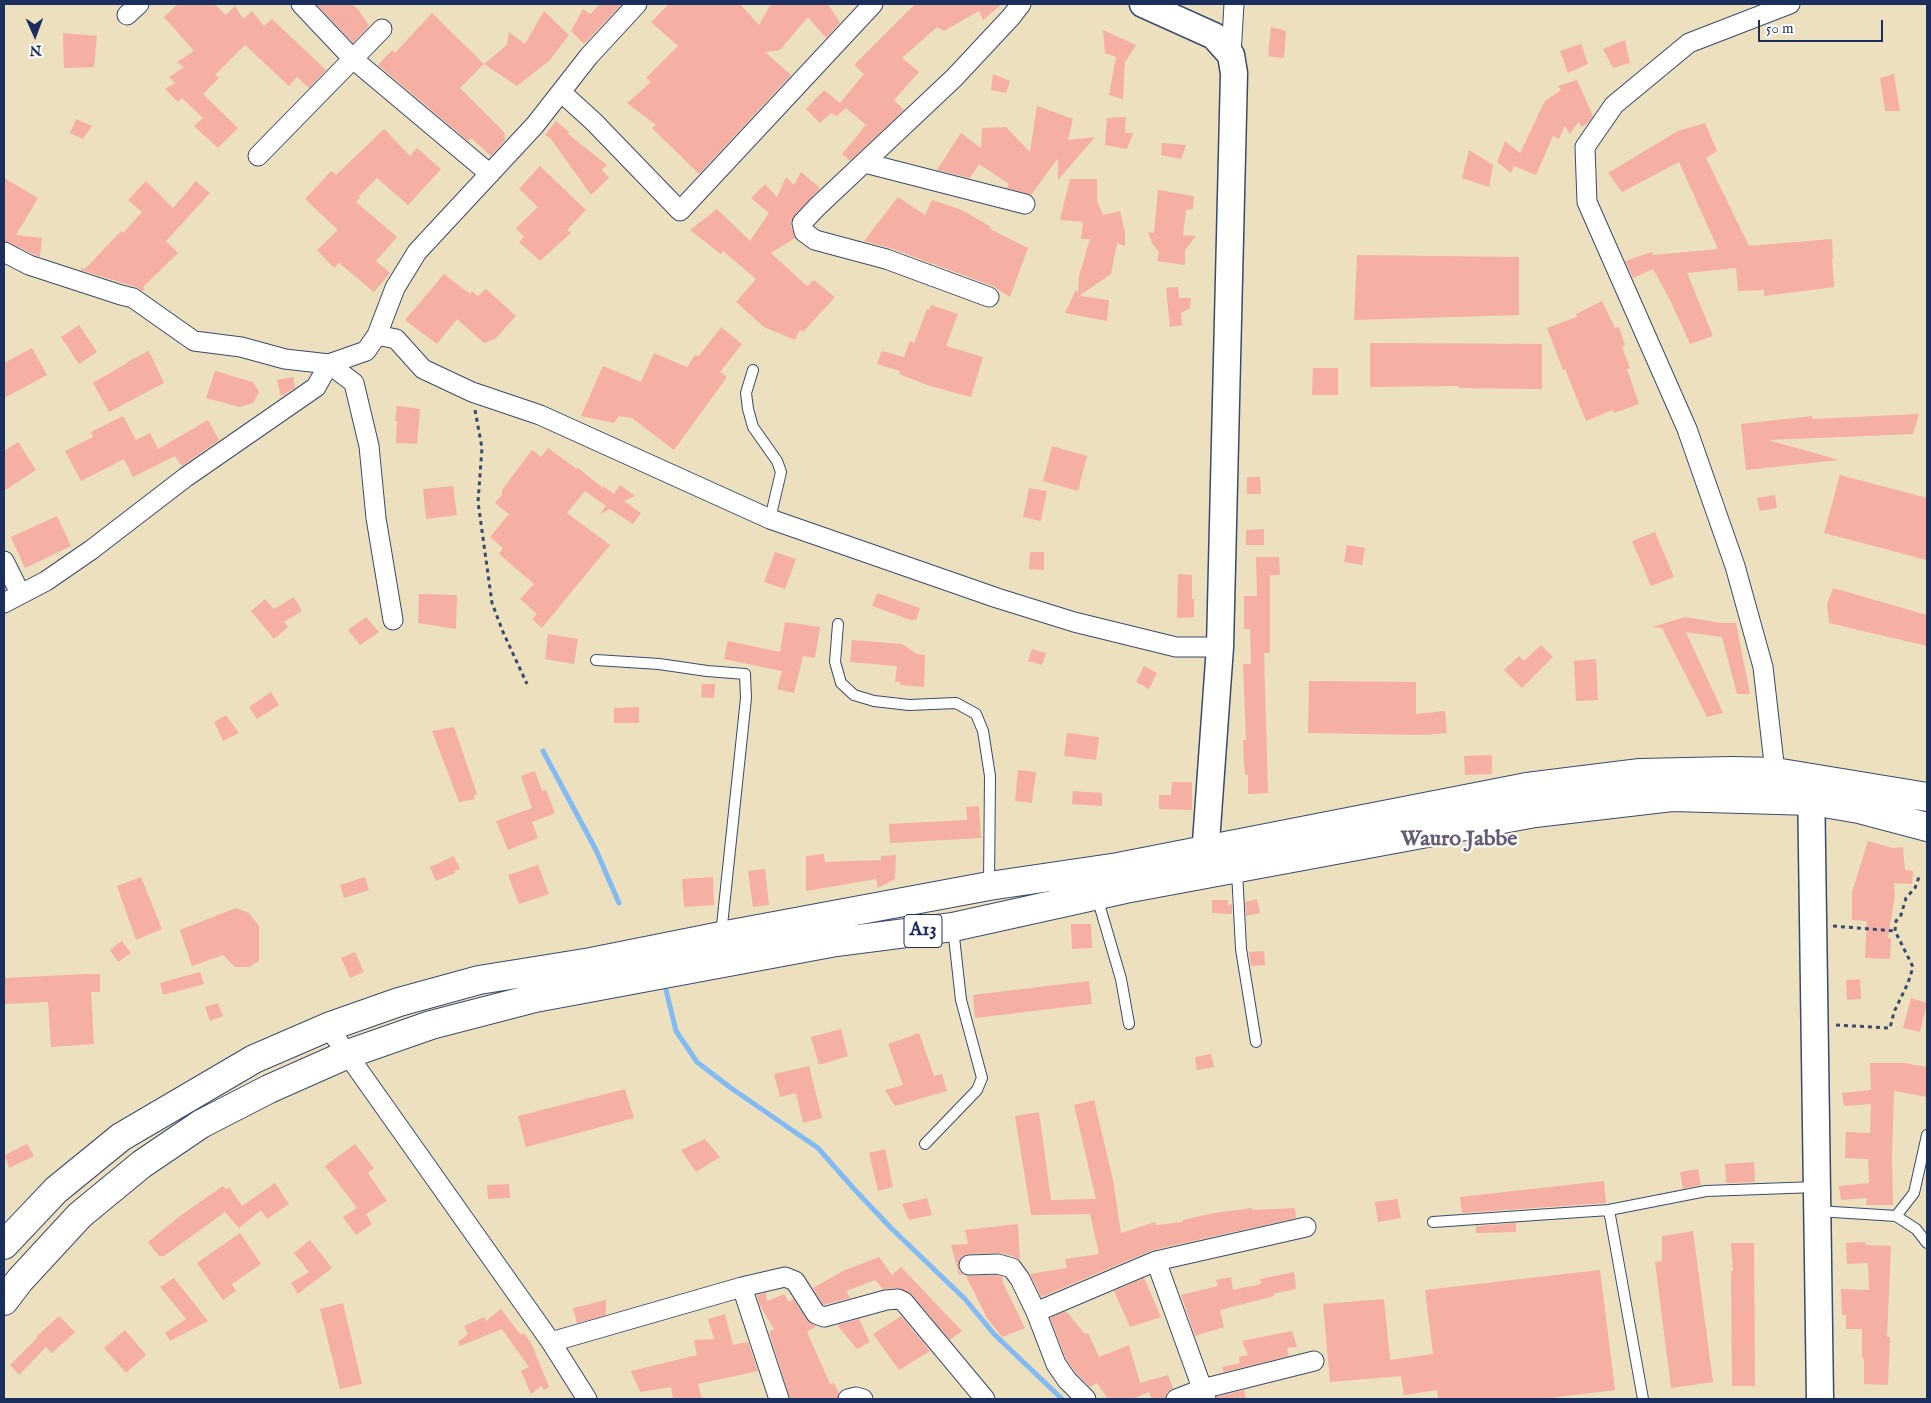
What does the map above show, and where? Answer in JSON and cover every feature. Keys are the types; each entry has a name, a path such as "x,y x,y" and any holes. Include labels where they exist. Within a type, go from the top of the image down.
{"highway":[{"name":"A13","path":"4,1301 20,1280 80,1216 142,1164 201,1124 269,1089 348,1054 431,1025 535,998 836,942 953,927 1097,896 1204,863 1527,787 1640,773 1775,772 1859,810 1927,827"},
{"name":"A13","path":"4,1245 56,1190 121,1137 254,1059 328,1027 399,1002 479,980 591,962 988,886 1118,867 1204,863 1237,870 1535,813 1672,797 1812,790 1927,797"}],"main road":[{"path":"1143,4 1214,36 1231,55 1234,72 1220,648 1204,863"},
{"path":"1812,790 1820,1399"}],"street":[{"path":"300,4 353,59 490,174"},
{"path":"4,252 30,265 133,298 194,341 241,347 285,359 329,364 366,351 378,335 395,288 417,252 535,125 589,56 637,4"},
{"path":"561,92 594,122 680,211 872,4"},
{"path":"989,297 886,259 815,240 804,232 802,223 954,78 1011,17 1020,4"},
{"path":"1231,55 1234,4"},
{"path":"1775,772 1763,667 1735,566 1687,429 1587,202 1585,147 1614,105 1689,43 1790,4"},
{"path":"258,156 382,29"},
{"path":"865,163 1025,204"},
{"path":"378,335 396,339 423,369 472,392 540,415 770,519 997,598 1074,622 1176,646 1220,648"},
{"path":"4,561 12,598 46,581 91,550 186,477 316,387 329,364"},
{"path":"329,364 354,383 369,446 376,518 393,620"},
{"path":"328,1027 551,1342 587,1399"},
{"path":"1036,1312 1156,1261 1306,1228"},
{"path":"1156,1261 1204,1394"},
{"path":"969,1265 998,1264 1012,1268 1020,1279 1036,1312 1056,1364 1067,1380 1086,1399"},
{"path":"551,1342 742,1287 779,1278 790,1278 795,1281 816,1314 824,1317 886,1300 898,1299 904,1302 986,1399"},
{"path":"742,1287 779,1399"},
{"path":"1176,1399 1204,1394 1314,1361"},
{"path":"848,1399 856,1397 863,1399"}],"lane":[{"path":"752,370 746,393 753,427 777,461 781,472 770,519"},
{"path":"838,624 835,662 841,682 854,695 874,701 908,705 956,703 976,714 983,731 990,776 988,886"},
{"path":"596,660 659,664 745,674 746,698 721,936"},
{"path":"1237,870 1241,949 1256,1042"},
{"path":"1097,896 1121,978 1129,1024"},
{"path":"926,1144 977,1090 982,1078 961,1000 953,927"},
{"path":"1896,1216 1914,1193 1927,1135"},
{"path":"1433,1222 1609,1210 1706,1191 1817,1199 1896,1216 1916,1229 1927,1243"},
{"path":"1609,1210 1643,1399"}],"path":[{"path":"472,392 482,448 478,502 492,603 526,684"},
{"path":"1815,1024 1890,1028 1894,1012 1908,984 1913,967 1895,931 1896,921 1901,915 1906,898 1916,888 1920,876"},
{"path":"1814,925 1895,931"}],"building":[{"path":"178,4 214,4 226,15 235,6 243,19 252,11 264,26 272,19 326,70 309,88 297,77 289,86 245,45 215,75 219,78 203,94 238,128 218,148 194,126 203,118 182,98 178,102 165,89 175,83 169,77 184,67 177,62 194,51 164,17"},
{"path":"316,4 351,4 358,9 369,26 353,43"},
{"path":"600,4 622,4 584,44 571,31 583,9 590,14"},
{"path":"669,4 740,4 759,25 771,4 828,4 840,23 826,38 808,17 780,50 765,52 791,75 699,174 652,128 656,125 627,103 651,82 646,78 678,46 651,22"},
{"path":"915,4 1002,4 983,20 979,11 944,31 937,27 902,58 919,72 894,100 904,110 850,161 842,154 866,125 840,103 864,74 854,65"},
{"path":"544,11 569,35 549,61 517,86 484,64 507,45 509,32 525,44"},
{"path":"432,13 484,64 460,88 504,132 505,140 491,156 471,138 468,141 378,65 392,50 395,53"},
{"path":"1271,27 1286,31 1284,58 1268,56"},
{"path":"1103,30 1136,45 1125,60 1123,99 1109,95 1116,57 1105,53"},
{"path":"63,33 97,36 94,67 64,68"},
{"path":"1625,40 1630,63 1613,68 1603,49"},
{"path":"1581,44 1588,64 1568,73 1560,51"},
{"path":"993,74 1010,81 1006,93 991,90"},
{"path":"1894,74 1900,111 1885,111 1880,78"},
{"path":"1577,80 1593,116 1589,122 1582,127 1578,122 1570,134 1565,126 1559,139 1553,136 1536,175 1514,166 1511,173 1497,162 1505,141 1520,153 1545,101 1561,90 1558,86"},
{"path":"824,90 846,108 837,116 831,113 820,123 806,109"},
{"path":"1037,106 1073,119 1068,140 1095,137 1058,180 1058,158 1031,195 1007,188 1009,184 979,164 970,178 937,170 961,133 981,148 982,128 1006,127 1030,152"},
{"path":"1126,117 1125,133 1133,133 1127,149 1105,145 1107,118"},
{"path":"76,119 92,126 83,139 70,133"},
{"path":"556,121 569,132 568,134 607,165 602,170 609,178 591,195 551,139 545,135"},
{"path":"1705,123 1717,151 1706,158 1749,246 1832,239 1834,287 1764,296 1764,290 1738,291 1736,268 1687,273 1713,336 1690,344 1670,300 1653,269 1633,278 1625,261 1652,252 1653,255 1718,249 1679,162 1622,192 1608,173 1678,131"},
{"path":"384,129 410,156 417,148 441,169 408,205 377,178 359,196 360,198 356,202 397,237 376,261 390,273 374,292 339,263 334,268 317,250 338,230 305,199 331,171 336,175"},
{"path":"1162,143 1186,145 1181,159 1161,155"},
{"path":"1469,150 1493,165 1489,187 1462,178"},
{"path":"540,166 586,210 567,230 571,233 540,261 519,242 524,237 516,228 538,207 519,189"},
{"path":"801,172 820,188 791,220 795,238 771,253 807,286 814,280 835,297 803,332 800,330 795,340 764,327 736,302 756,279 723,251 721,254 690,230 717,209 750,241 769,213 751,198 765,184 777,197 786,177 794,185"},
{"path":"4,178 38,198 16,235 42,238 40,257 4,241"},
{"path":"1070,179 1097,179 1097,200 1103,215 1120,211 1125,232 1125,246 1117,243 1111,274 1079,296 1109,300 1107,321 1065,313 1076,290 1078,293 1079,276 1090,239 1081,239 1083,222 1060,220"},
{"path":"146,181 173,208 196,181 210,193 166,241 178,253 143,287 145,289 142,291 136,287 81,270 81,268 85,269 121,231 123,233 142,212 128,200"},
{"path":"1158,190 1194,196 1193,209 1186,210 1183,235 1196,236 1185,250 1185,265 1157,261 1159,252 1152,243 1148,232 1154,233"},
{"path":"898,197 925,215 932,200 962,210 991,227 990,229 1028,248 1010,297 993,286 890,248 864,241"},
{"path":"1357,255 1519,257 1519,315 1354,320"},
{"path":"444,274 470,294 472,291 478,296 486,289 516,316 495,339 484,343 457,319 437,344 405,320"},
{"path":"1178,287 1179,298 1191,298 1190,308 1181,313 1182,325 1170,327 1166,288"},
{"path":"1602,301 1615,328 1619,327 1625,345 1622,347 1630,368 1627,369 1639,404 1614,413 1613,410 1586,421 1547,328 1577,317 1576,314"},
{"path":"931,305 958,314 946,346 983,357 971,397 930,386 899,374 900,371 877,364 882,351 904,357 910,341 914,343 927,309 929,310"},
{"path":"79,325 97,352 79,364 61,337"},
{"path":"721,327 742,344 720,372 727,377 674,450 632,418 619,416 614,423 581,416 603,366 641,382 654,353 687,367 695,355 698,357"},
{"path":"1370,343 1542,344 1542,389 1459,388 1459,386 1370,387"},
{"path":"32,348 47,375 4,398 4,363"},
{"path":"149,351 164,383 109,412 93,383"},
{"path":"1313,368 1338,368 1338,395 1312,395"},
{"path":"215,371 253,382 259,392 253,403 240,407 206,398"},
{"path":"293,377 295,388 281,396 277,380"},
{"path":"397,406 420,409 417,444 396,443 397,421 395,421"},
{"path":"1919,414 1913,434 1768,440 1839,460 1746,470 1741,424 1812,416 1812,419"},
{"path":"123,416 136,440 150,433 158,449 208,420 219,440 182,466 175,456 133,477 124,459 81,481 65,451 93,437 91,432"},
{"path":"18,442 36,470 4,491 4,451"},
{"path":"1052,446 1087,456 1078,491 1043,481"},
{"path":"548,448 614,494 620,485 635,496 624,501 641,513 633,524 610,509 600,514 606,506 585,491 567,513 610,545 542,628 532,619 537,614 520,599 534,584 499,554 503,548 490,537 509,514 495,503 502,495 502,490 532,450 541,457"},
{"path":"1840,475 1927,498 1927,560 1824,533"},
{"path":"1247,477 1260,477 1261,494 1247,494"},
{"path":"453,486 457,515 426,519 423,489"},
{"path":"1029,488 1047,491 1041,521 1023,517"},
{"path":"1775,495 1777,508 1760,511 1757,498"},
{"path":"57,516 71,546 25,568 11,537"},
{"path":"1264,529 1264,545 1246,545 1246,530"},
{"path":"1655,532 1674,577 1651,586 1632,541"},
{"path":"1347,545 1365,548 1362,565 1344,562"},
{"path":"775,552 796,559 785,589 764,582"},
{"path":"1030,552 1044,552 1044,570 1029,569"},
{"path":"1256,557 1279,557 1280,575 1270,575 1270,653 1264,653 1268,793 1248,794 1248,775 1245,775 1243,740 1246,740 1243,664 1251,664 1250,629 1244,629 1244,596 1257,596"},
{"path":"1178,574 1192,575 1194,617 1177,618"},
{"path":"1833,588 1927,615 1927,646 1829,623 1827,604"},
{"path":"877,593 920,608 916,620 911,620 872,606"},
{"path":"419,594 457,595 456,629 418,623"},
{"path":"294,597 302,611 284,622 288,627 274,639 251,611 265,599 274,609"},
{"path":"366,617 379,632 360,645 348,630"},
{"path":"1685,617 1721,623 1736,623 1750,694 1737,694 1722,637 1686,632 1723,713 1707,717 1662,628 1652,627"},
{"path":"785,622 820,627 815,658 803,656 794,693 777,689 782,671 724,659 728,641 780,652"},
{"path":"548,634 578,639 574,664 545,659"},
{"path":"852,640 902,644 917,654 925,655 924,687 900,685 900,682 895,682 897,666 850,662"},
{"path":"1541,645 1553,657 1522,688 1504,670 1519,656 1524,661"},
{"path":"1032,649 1046,653 1042,665 1028,661"},
{"path":"1596,659 1598,700 1576,701 1574,661"},
{"path":"1144,666 1157,673 1149,689 1136,682"},
{"path":"1309,681 1416,682 1416,714 1445,711 1447,733 1424,735 1308,733"},
{"path":"702,684 715,684 714,698 701,697"},
{"path":"271,692 279,705 257,719 249,707"},
{"path":"639,707 639,723 614,723 614,708"},
{"path":"226,715 239,733 223,741 214,722"},
{"path":"454,727 477,794 474,795 475,799 459,802 432,731"},
{"path":"1067,733 1099,737 1096,760 1064,756"},
{"path":"1492,755 1492,774 1465,775 1464,756"},
{"path":"1018,770 1036,772 1032,803 1015,801"},
{"path":"535,771 542,791 546,790 555,813 532,822 538,838 508,850 496,821 532,808 521,776"},
{"path":"1172,782 1192,782 1192,810 1159,809 1159,795 1171,795"},
{"path":"1073,791 1102,793 1102,806 1072,804"},
{"path":"979,806 981,838 890,843 889,824 967,820 966,807"},
{"path":"1868,841 1893,848 1903,847 1905,870 1913,871 1912,884 1894,883 1895,895 1888,938 1891,938 1890,959 1865,958 1867,921 1852,920 1852,892"},
{"path":"824,854 825,862 881,860 881,856 896,855 895,879 878,888 876,879 806,891 806,856"},
{"path":"454,856 460,869 436,881 430,867"},
{"path":"538,865 549,894 519,904 508,875"},
{"path":"765,869 769,905 753,907 748,871"},
{"path":"141,877 162,929 136,940 117,886"},
{"path":"365,877 369,890 344,898 340,885"},
{"path":"713,877 714,905 684,907 682,879"},
{"path":"1257,899 1260,913 1246,916 1245,902"},
{"path":"1212,900 1228,900 1228,905 1232,904 1232,914 1212,913"},
{"path":"236,908 249,913 259,926 259,961 249,967 235,967 223,955 192,966 180,930"},
{"path":"1071,924 1091,924 1092,948 1072,949"},
{"path":"122,941 131,953 118,962 110,950"},
{"path":"1264,951 1265,965 1251,966 1249,952"},
{"path":"355,952 364,972 350,978 341,958"},
{"path":"200,972 204,984 163,995 160,983"},
{"path":"100,974 100,992 91,992 94,1044 51,1047 48,1002 4,1004 4,978"},
{"path":"1860,979 1861,999 1847,1000 1846,980"},
{"path":"1089,981 1092,1004 975,1018 973,995"},
{"path":"1911,998 1927,1003 1920,1032 1903,1028"},
{"path":"218,1003 223,1016 210,1021 205,1007"},
{"path":"841,1029 848,1056 819,1065 811,1037"},
{"path":"919,1033 934,1076 942,1074 947,1091 895,1106 885,1090 903,1085 888,1044"},
{"path":"1211,1054 1214,1067 1197,1070 1195,1057"},
{"path":"1870,1063 1904,1063 1927,1067 1927,1097 1894,1091 1893,1205 1866,1205 1867,1198 1841,1200 1839,1186 1869,1183 1868,1159 1845,1158 1846,1132 1870,1133 1871,1104 1844,1106 1842,1093 1871,1090"},
{"path":"809,1066 822,1118 803,1123 796,1093 780,1097 774,1074"},
{"path":"625,1089 634,1118 526,1147 518,1116"},
{"path":"1094,1100 1113,1180 1121,1233 1155,1222 1156,1225 1183,1222 1183,1220 1214,1213 1252,1208 1252,1210 1295,1208 1296,1218 1153,1250 1041,1297 1030,1274 1067,1268 1065,1259 1099,1254 1090,1214 1031,1215 1015,1116 1039,1112 1051,1200 1096,1199 1074,1105"},
{"path":"705,1139 720,1157 696,1172 681,1150"},
{"path":"27,1144 34,1156 9,1168 5,1155"},
{"path":"355,1144 374,1168 368,1173 387,1201 366,1214 372,1224 356,1235 343,1217 357,1208 325,1166"},
{"path":"885,1149 893,1187 878,1191 869,1153"},
{"path":"1754,1162 1755,1182 1726,1183 1725,1164"},
{"path":"1698,1169 1701,1185 1683,1189 1680,1172"},
{"path":"1604,1181 1606,1203 1462,1213 1460,1197"},
{"path":"275,1183 289,1204 267,1219 261,1210 239,1228 225,1212 164,1256 159,1256 148,1242 180,1216 223,1186 227,1190 229,1187 242,1206"},
{"path":"509,1184 510,1198 488,1199 487,1185"},
{"path":"927,1198 932,1215 909,1220 902,1204"},
{"path":"1397,1199 1401,1218 1378,1222 1375,1202"},
{"path":"1516,1223 1516,1232 1476,1233 1476,1226"},
{"path":"1018,1224 1020,1261 1015,1257 1001,1253 968,1254 959,1260 959,1271 963,1275 959,1275 951,1245 968,1244 965,1230"},
{"path":"1693,1231 1713,1382 1671,1388 1655,1262 1662,1261 1662,1236"},
{"path":"240,1233 261,1264 232,1284 236,1291 223,1300 197,1263"},
{"path":"310,1240 332,1268 298,1294 291,1283 309,1272 294,1253"},
{"path":"1865,1242 1866,1245 1891,1246 1887,1337 1890,1337 1888,1385 1864,1384 1862,1329 1846,1329 1846,1315 1842,1315 1841,1289 1869,1290 1868,1263 1847,1264 1846,1243"},
{"path":"1731,1243 1754,1243 1755,1386 1732,1386 1731,1271 1733,1271"},
{"path":"879,1257 892,1275 901,1267 962,1331 950,1340 912,1295 898,1288 883,1289 875,1280 846,1291 850,1298 823,1305 813,1288 843,1271"},
{"path":"1600,1270 1615,1390 1542,1399 1438,1399 1437,1390 1404,1395 1401,1376 1330,1382 1323,1304 1384,1299 1390,1360 1433,1354 1425,1290"},
{"path":"1294,1272 1296,1289 1220,1310 1224,1327 1195,1336 1181,1295 1218,1286 1216,1280 1231,1277 1233,1290 1261,1284 1260,1279"},
{"path":"997,1275 1002,1277 1003,1283 1025,1328 1002,1337 987,1318 966,1276"},
{"path":"174,1278 208,1321 170,1341 165,1333 186,1319 160,1287"},
{"path":"1144,1278 1161,1317 1130,1327 1114,1291"},
{"path":"766,1293 767,1301 784,1294 789,1302 793,1299 807,1320 816,1326 807,1332 830,1384 834,1383 839,1393 837,1399 790,1399 769,1332 774,1329 759,1304 757,1295"},
{"path":"606,1300 606,1315 577,1323 573,1308"},
{"path":"343,1303 362,1384 340,1389 320,1309"},
{"path":"501,1309 521,1335 524,1333 532,1345 549,1387 544,1390 541,1386 531,1394 521,1371 529,1367 502,1329 460,1346 458,1342 468,1334 464,1326 484,1317 486,1321"},
{"path":"1066,1311 1085,1334 1088,1333 1099,1357 1129,1345 1140,1383 1168,1375 1173,1388 1167,1392 1165,1399 1152,1399 1149,1392 1132,1399 1108,1399 1097,1383 1090,1387 1076,1373 1066,1359 1050,1318"},
{"path":"725,1314 733,1345 748,1342 758,1371 698,1384 702,1399 673,1399 671,1387 640,1392 631,1371 697,1355 694,1340 714,1339 708,1319"},
{"path":"59,1316 75,1332 52,1353 46,1347 19,1375 10,1365"},
{"path":"901,1316 930,1351 899,1370 873,1334"},
{"path":"859,1319 870,1342 857,1349 837,1325"},
{"path":"125,1330 146,1355 126,1373 104,1348"},
{"path":"1292,1331 1297,1347 1287,1348 1289,1356 1224,1372 1222,1367 1240,1363 1239,1357 1248,1355 1242,1341"},
{"path":"1244,1390 1246,1399 1217,1399 1217,1397"}],"waterway":[{"path":"543,751 596,850 619,903"},
{"path":"666,990 676,1031 697,1062 818,1148 891,1228 965,1299 994,1334 1062,1399"}],"district":[{"name":"Wauro Jabbe","path":"1459,840"}]}
